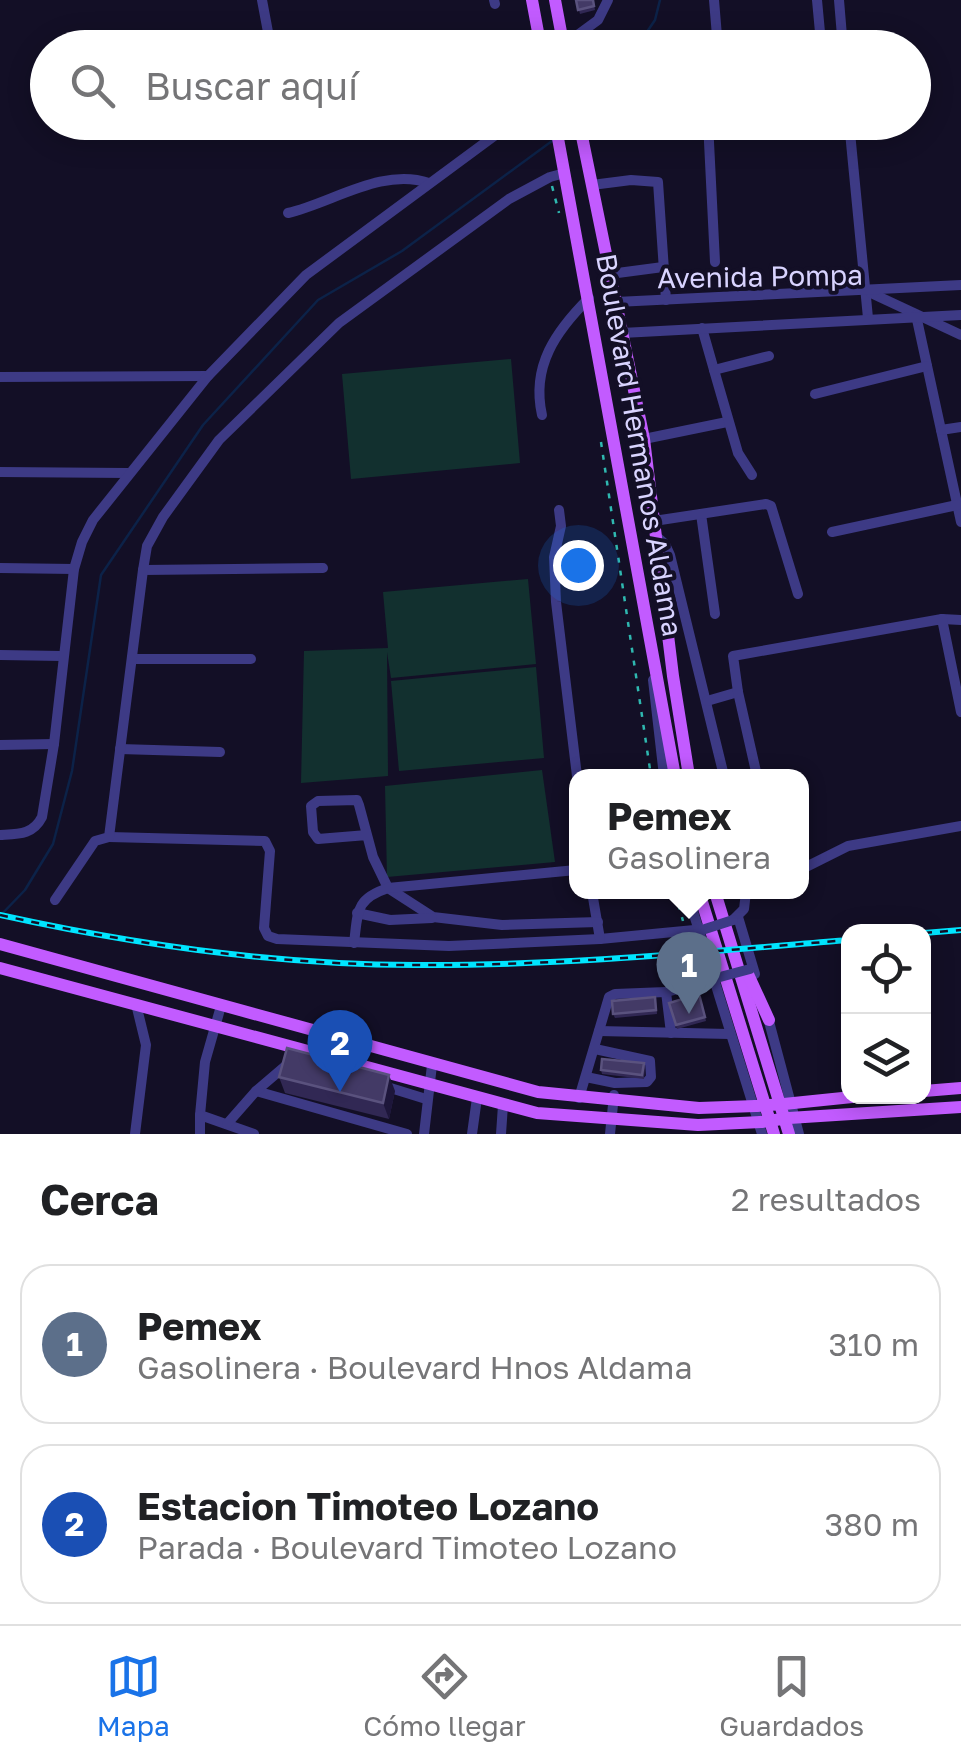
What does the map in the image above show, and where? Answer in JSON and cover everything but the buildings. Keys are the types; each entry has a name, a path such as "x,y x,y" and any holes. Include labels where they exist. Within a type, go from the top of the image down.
{"main road":[{"path":"532,0 537,30"},
{"path":"555,0 561,30"},
{"name":"Boulevard Hermanos Aldama","path":"559,140 673,769"},
{"name":"Boulevard Hermanos Aldama","path":"583,140 644,439 688,769"},
{"path":"593,323 621,325"},
{"path":"702,899 774,1134"},
{"path":"717,899 789,1134"},
{"path":"3,945 538,1092 699,1108 841,1098"},
{"path":"734,954 742,960 769,1020"},
{"path":"0,968 216,1026 427,1092 476,1098 610,1127 761,1126 792,1118 961,1107"},
{"path":"931,1090 961,1088"}],"street":[{"path":"262,0 268,30"},
{"path":"585,30 598,20 608,0"},
{"path":"714,0 716,30"},
{"path":"817,0 820,30"},
{"path":"840,0 842,30"},
{"path":"0,835 26,832 38,825 42,817 74,569 93,520 208,376 306,275 488,140"},
{"path":"709,140 716,262"},
{"path":"851,140 868,318"},
{"path":"109,837 143,570 153,532 198,466 245,412 339,323 463,230 564,168"},
{"path":"288,213 312,208 345,191 398,179 414,178 429,183"},
{"path":"592,185 630,180 658,182 666,300"},
{"path":"610,274 663,267"},
{"path":"866,291 961,285"},
{"name":"Avenida Pompa","path":"616,302 866,291 916,315 961,315"},
{"path":"542,415 539,378 545,358 564,322 589,298"},
{"path":"916,315 961,522"},
{"path":"621,325 702,328 916,315 961,336"},
{"path":"702,328 727,422 738,453 752,474"},
{"path":"714,370 769,356"},
{"path":"814,394 928,366"},
{"path":"0,377 208,376"},
{"path":"644,439 727,422"},
{"path":"941,430 961,426"},
{"path":"0,472 128,473"},
{"path":"654,522 766,504 770,506 798,594"},
{"path":"832,532 958,506"},
{"path":"559,510 554,558 556,602 576,769"},
{"path":"701,514 715,614"},
{"path":"656,536 670,555 722,769"},
{"path":"0,568 74,569"},
{"path":"143,570 323,568"},
{"path":"755,769 733,656 942,619 961,620"},
{"path":"942,619 961,712"},
{"path":"0,655 62,656"},
{"path":"132,660 251,659"},
{"path":"652,659 653,701 663,769"},
{"path":"707,701 738,692"},
{"path":"0,745 54,744"},
{"path":"120,749 220,752"},
{"path":"367,835 318,839 313,832 311,806 318,801 357,800 367,835 373,857 388,888 433,918"},
{"path":"809,866 848,846 961,826"},
{"path":"55,900 91,846 97,839 109,837 265,842 270,851 265,933 277,939 450,946 696,931 735,918 747,899"},
{"path":"354,943 358,913 365,898 388,888 569,871"},
{"path":"593,899 600,939"},
{"path":"689,899 761,1126"},
{"path":"358,913 390,920 433,918 502,925 598,922"},
{"path":"735,918 769,1020 787,1103 798,1134"},
{"path":"579,1098 612,995 666,992 752,969"},
{"path":"666,992 671,1034"},
{"path":"134,1134 146,1045 136,1004"},
{"path":"200,1134 205,1062 221,1006"},
{"path":"599,1031 729,1034"},
{"path":"586,1078 616,1083 647,1082 651,1077 650,1060 595,1049"},
{"path":"226,1124 256,1091 291,1062 307,1065"},
{"path":"424,1134 432,1065"},
{"path":"610,1127 616,1083"},
{"path":"374,1084 427,1092"},
{"path":"256,1091 406,1134"},
{"path":"472,1134 476,1098"},
{"path":"501,1134 503,1105"},
{"path":"200,1115 254,1134"}],"path":[{"path":"550,177 562,228"},
{"path":"599,426 650,769"},
{"path":"679,899 696,931"}],"green space":[{"path":"511,359 520,463 351,479 342,374"},
{"path":"528,579 536,664 391,678 387,652 388,776 301,783 304,651 388,648 383,592"},
{"path":"536,667 544,758 399,771 391,681"},
{"path":"542,770 555,862 387,877 385,786"}],"waterway":[{"path":"648,30 660,0"},
{"path":"0,916 25,890 53,844 72,771 101,575 203,425 318,300 402,251 552,141"}],"railway":[{"path":"0,915 206,951 363,964 578,961 841,941"},
{"path":"931,932 961,930"}],"place":[{"name":"Pemex","path":"689,1014"},
{"name":"Estacion Timoteo Lozano","path":"340,1092"}]}
